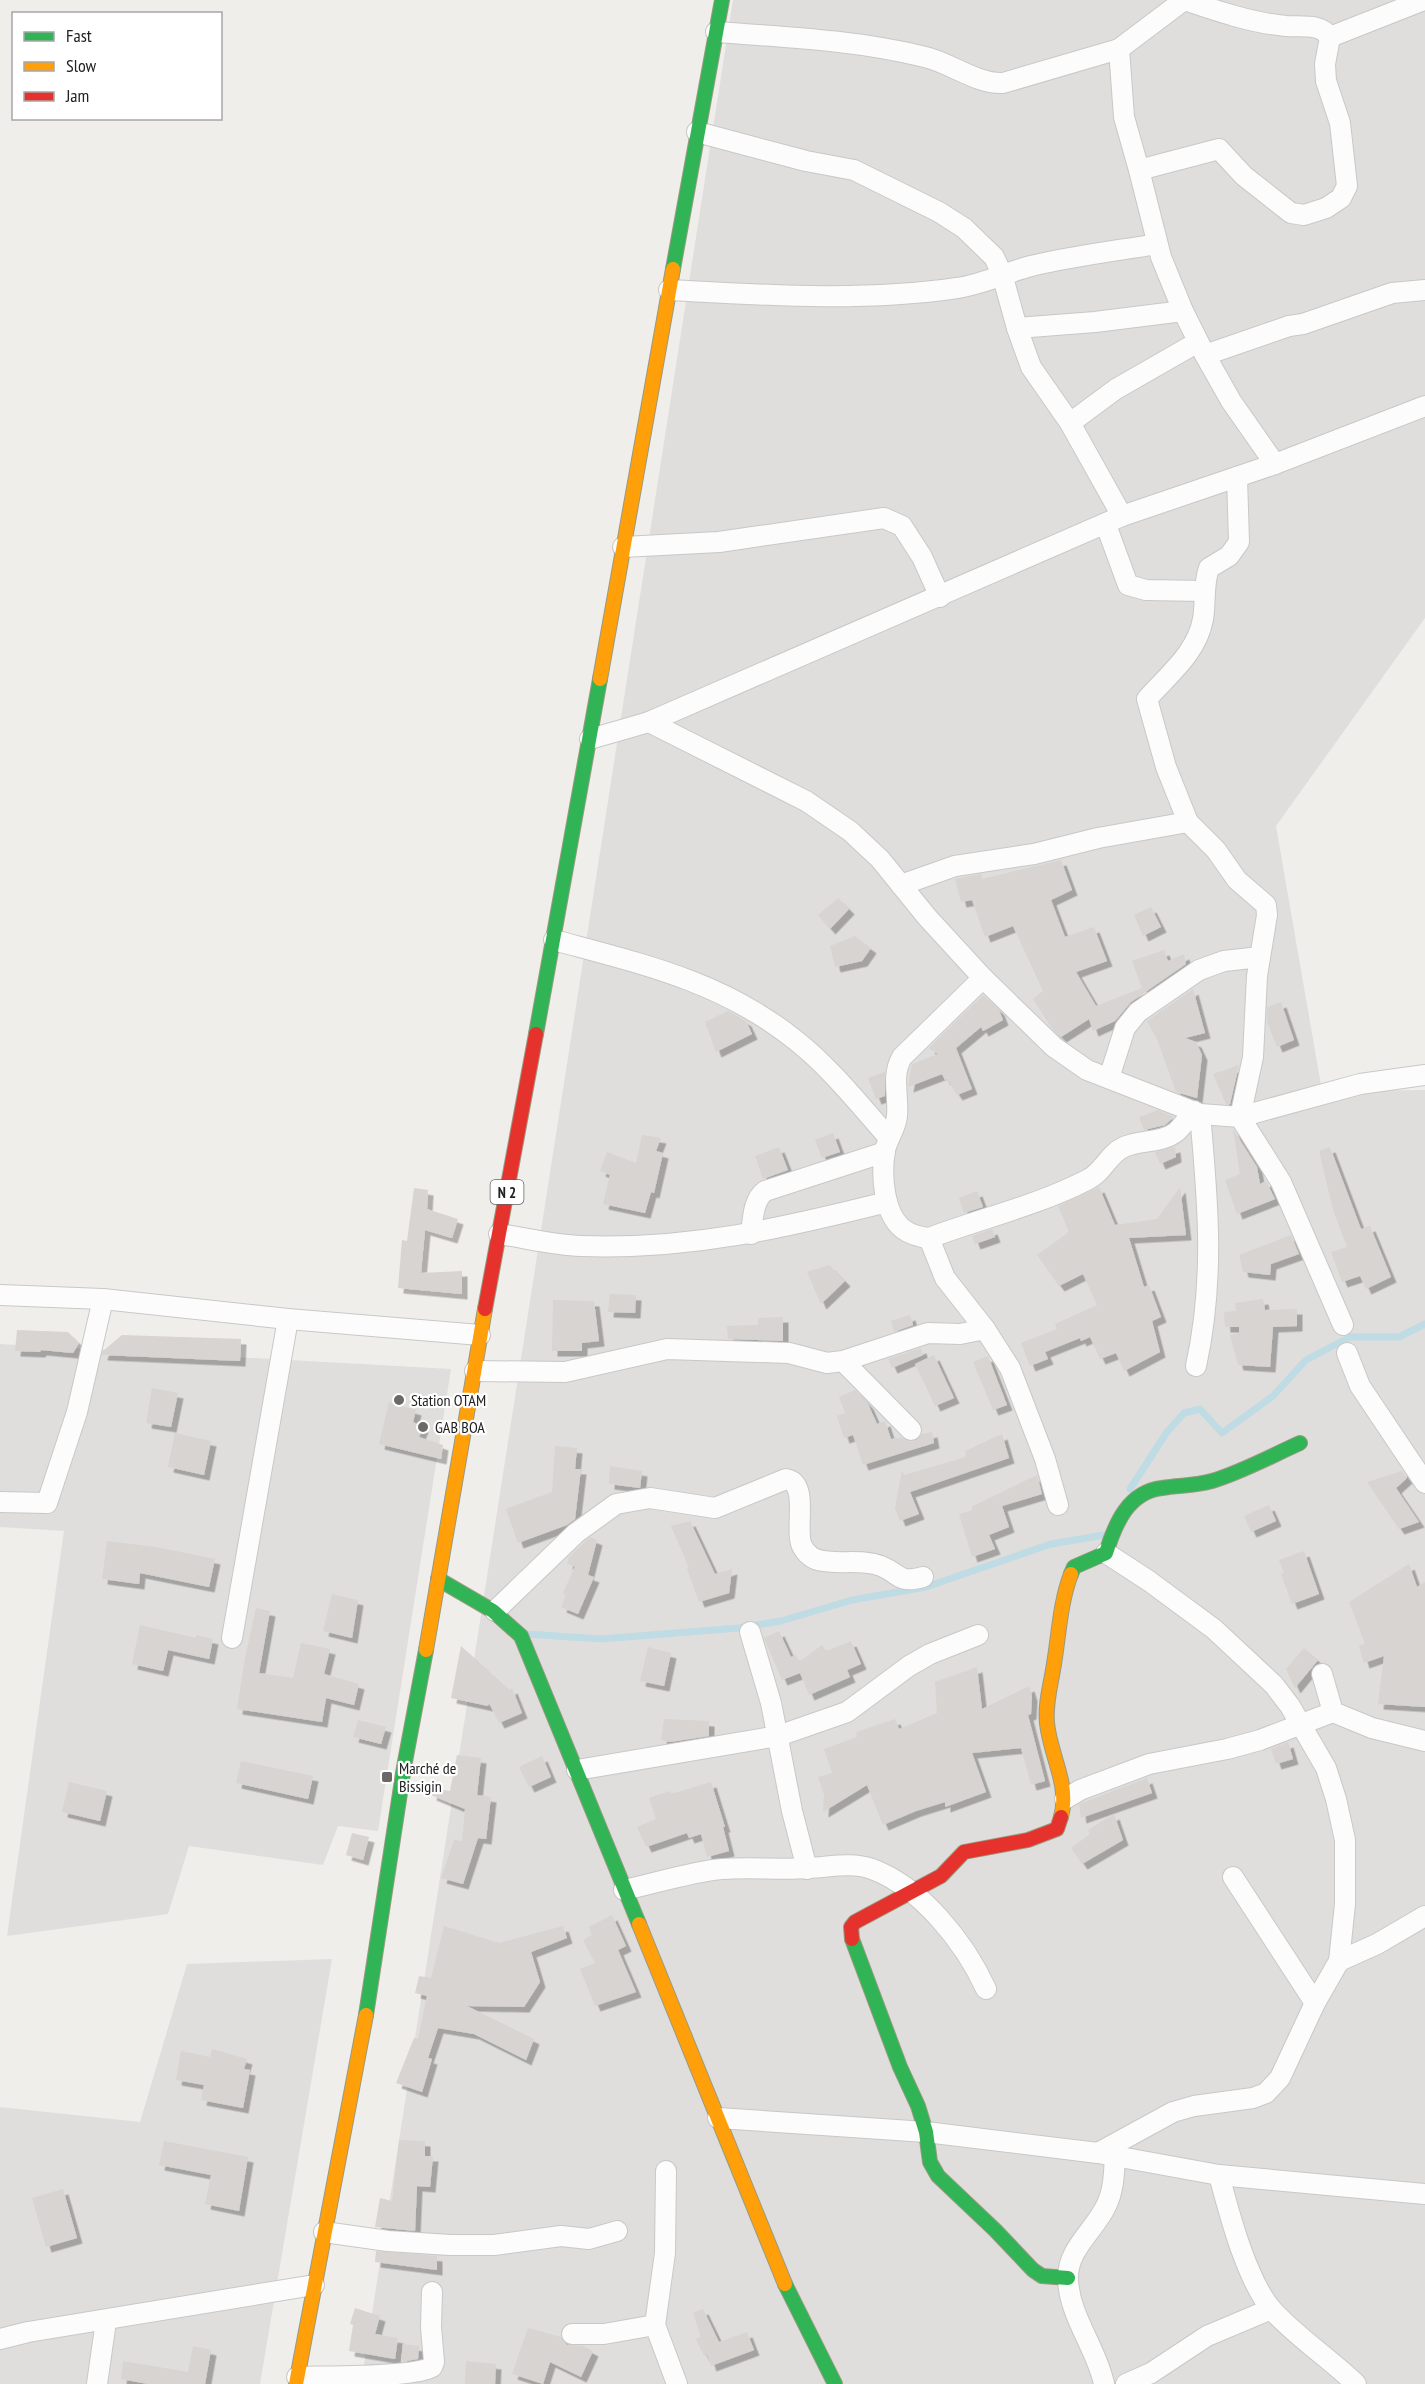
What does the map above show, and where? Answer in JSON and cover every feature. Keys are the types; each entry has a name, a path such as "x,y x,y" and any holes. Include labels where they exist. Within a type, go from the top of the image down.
{"main road":[{"name":"N 2","path":"296,2381 368,2005 404,1767 461,1442 554,940 722,0"},
{"path":"1068,2278 1042,2276 1033,2270 938,2176 930,2162 926,2132 918,2106 900,2067 850,1932 855,1922 941,1876 964,1852 1028,1840 1057,1829 1063,1817 1065,1799 1047,1724 1047,1699 1064,1591 1074,1567 1106,1553 1115,1524 1139,1495 1156,1489 1196,1486 1225,1477 1300,1443"},
{"path":"438,1579 495,1611 510,1622 521,1636 776,2265 835,2384"}],"street":[{"path":"716,32 797,38 927,57 994,84 1020,79 1119,48 1185,0 1218,6 1283,26 1318,28 1325,31 1329,37 1325,64 1326,81 1340,123 1347,186 1341,198 1326,208 1304,215 1292,213 1244,176 1220,150 1139,170"},
{"path":"1329,37 1424,0"},
{"path":"1119,48 1124,117 1157,244 1183,311 1202,349 1231,401 1275,464"},
{"path":"697,132 806,161 854,170 939,212 964,228 994,257 1002,274 1031,367 1070,423 1114,520 1128,585 1146,590 1204,591"},
{"path":"669,291 760,295 877,295 960,288 1002,274 1071,257 1157,244"},
{"path":"1070,423 1116,389 1202,349 1304,324 1392,293 1425,290"},
{"path":"1017,327 1095,322 1183,311"},
{"path":"590,739 649,722 1114,520 1275,464 1425,406"},
{"path":"1237,477 1239,542 1229,556 1209,568 1204,591 1203,620 1193,647 1147,699 1166,767 1188,822 1216,850 1237,880 1266,904 1267,915 1257,976 1253,1057 1240,1117 1281,1182 1343,1324"},
{"path":"623,547 719,542 884,518 902,526 922,557 940,597"},
{"path":"649,722 806,801 850,831 880,859 927,917 983,978 1054,1047 1087,1070 1197,1112 1240,1117 1360,1084 1425,1075"},
{"path":"901,885 955,866 1034,854 1098,838 1188,822"},
{"path":"554,940 698,982 732,998 795,1039 835,1079 887,1145"},
{"path":"1108,1078 1125,1028 1138,1012 1199,970 1224,961 1260,957"},
{"path":"983,978 902,1057 895,1077 897,1117 887,1145 884,1178 887,1202 901,1228 914,1236 928,1238 1040,1202 1090,1179 1099,1172 1117,1150 1124,1146 1167,1137 1197,1112"},
{"path":"1196,1366 1206,1314 1209,1278 1208,1221 1197,1112"},
{"path":"751,1234 756,1202 759,1195 765,1191 887,1145"},
{"path":"500,1234 590,1246 658,1246 751,1234 819,1220 887,1202"},
{"path":"928,1238 945,1278 985,1329 1010,1368 1045,1459 1058,1505"},
{"path":"0,1295 103,1299 480,1335"},
{"path":"0,1502 47,1503 77,1412 103,1299"},
{"path":"232,1638 288,1318"},
{"path":"475,1371 565,1371 667,1349 789,1353 827,1362 843,1361 928,1333 960,1334 985,1329"},
{"path":"1347,1353 1360,1386 1425,1483"},
{"path":"843,1361 911,1430"},
{"path":"495,1611 576,1533 616,1504 651,1498 716,1508 786,1479 792,1480 797,1485 800,1494 801,1544 808,1555 817,1560 881,1566 896,1577 910,1580 923,1577"},
{"path":"1106,1553 1149,1581 1214,1629 1274,1685 1301,1723 1326,1768 1336,1798 1345,1840 1345,1905 1339,1961 1315,2003 1280,2078 1266,2093 1253,2098 1194,2106 1173,2112 1106,2154"},
{"path":"750,1632 771,1703 792,1811 807,1869"},
{"path":"577,1770 778,1736 847,1712 909,1666 930,1654 978,1635"},
{"path":"1322,1674 1333,1712"},
{"path":"1065,1799 1080,1790 1149,1764 1249,1743 1333,1712 1372,1728 1425,1741"},
{"path":"624,1890 720,1869 807,1869 851,1865 871,1869 891,1878 912,1893 958,1940 986,1989"},
{"path":"1233,1877 1315,2003"},
{"path":"1339,1961 1377,1944 1425,1916"},
{"path":"718,2118 926,2132 1106,2154 1220,2175 1425,2194"},
{"path":"1104,2384 1072,2299 1068,2278 1072,2258 1106,2207 1112,2189 1106,2154"},
{"path":"666,2171 665,2253 655,2325 677,2384"},
{"path":"1220,2175 1230,2218 1243,2254 1271,2309 1292,2330 1356,2384"},
{"path":"324,2232 388,2241 459,2246 561,2236 589,2239 617,2231"},
{"path":"0,2339 28,2332 314,2285"},
{"path":"296,2381 382,2375 432,2367 434,2362 431,2327 432,2292"},
{"path":"1126,2384 1153,2379 1207,2336 1271,2309"},
{"path":"97,2384 106,2321"},
{"path":"572,2334 604,2334 655,2325"}],"shaded area":[{"path":"733,0 1425,0 1425,618 1276,826 1322,1091 1425,1090 1425,2384 361,2384"},
{"path":"0,1344 451,1369 378,1831 338,1826 323,1865 189,1846 168,1914 7,1936 64,1531 0,1527"},
{"path":"332,1959 260,2384 0,2384 0,2107 140,2122 187,1964"}],"building":[{"path":"1061,860 1072,890 1051,900 1065,937 1094,927 1107,961 1076,972 1096,1006 1142,988 1132,961 1164,950 1168,961 1184,954 1186,964 1131,1002 1115,1021 1093,1031 1089,1019 1061,1037 1051,1027 1033,999 1043,991 1013,926 985,937 972,900 961,902 955,879 981,874 982,879"},
{"path":"838,898 849,909 830,929 818,915"},
{"path":"1151,907 1161,927 1143,936 1134,915"},
{"path":"855,936 871,948 862,961 835,967 830,946"},
{"path":"1193,989 1205,1033 1185,1038 1196,1042 1202,1055 1197,1098 1176,1092 1157,1039 1147,1021"},
{"path":"983,995 999,1010 1003,1020 983,1031 981,1027 956,1048 972,1089 957,1095 942,1074 908,1087 912,1064 938,1054 929,1048"},
{"path":"1281,1002 1294,1040 1277,1047 1267,1022 1267,1007"},
{"path":"728,1011 746,1021 752,1034 716,1052 705,1022"},
{"path":"1239,1065 1230,1104 1226,1104 1213,1074"},
{"path":"885,1072 885,1096 876,1099 868,1078"},
{"path":"1158,1110 1174,1117 1165,1125 1144,1130 1139,1117"},
{"path":"1233,1129 1257,1167 1260,1184 1266,1181 1275,1199 1237,1214 1225,1180 1240,1174"},
{"path":"833,1133 840,1152 822,1158 815,1140"},
{"path":"642,1135 661,1138 656,1151 663,1153 654,1193 651,1192 645,1213 603,1204 610,1175 600,1171 607,1152 636,1163"},
{"path":"779,1147 788,1170 763,1179 755,1156"},
{"path":"1175,1147 1176,1157 1160,1164 1155,1152"},
{"path":"1330,1147 1361,1229 1370,1226 1391,1277 1366,1289 1360,1276 1342,1282 1331,1252 1347,1247 1333,1210 1319,1151"},
{"path":"1099,1187 1115,1225 1157,1219 1180,1187 1186,1235 1129,1238 1144,1287 1149,1285 1161,1317 1152,1321 1160,1352 1124,1371 1116,1353 1100,1359 1090,1337 1081,1341 1080,1338 1045,1352 1048,1359 1030,1366 1021,1343 1057,1329 1055,1324 1097,1305 1083,1274 1059,1286 1037,1255 1069,1232 1058,1206"},
{"path":"414,1188 428,1190 427,1209 458,1219 452,1238 425,1230 421,1273 462,1271 462,1294 398,1288 402,1240 407,1241"},
{"path":"977,1191 983,1207 964,1213 959,1198"},
{"path":"992,1229 995,1237 975,1244 972,1236"},
{"path":"1291,1235 1299,1254 1271,1264 1270,1275 1243,1272 1239,1255"},
{"path":"829,1265 845,1281 821,1304 807,1272"},
{"path":"610,1294 636,1295 635,1313 608,1312"},
{"path":"1263,1299 1265,1310 1297,1309 1297,1326 1273,1327 1270,1367 1238,1365 1230,1335 1239,1333 1239,1327 1225,1327 1224,1312 1236,1311 1235,1303"},
{"path":"553,1300 594,1301 599,1341 582,1343 582,1351 552,1351"},
{"path":"910,1315 913,1325 894,1332 891,1321"},
{"path":"783,1317 783,1341 728,1339 727,1326 758,1325 758,1318"},
{"path":"17,1330 68,1332 79,1343 73,1353 41,1350 40,1352 15,1351"},
{"path":"122,1335 241,1339 240,1361 102,1355 103,1351"},
{"path":"921,1348 923,1355 892,1368 888,1359"},
{"path":"934,1355 954,1398 935,1406 915,1364"},
{"path":"988,1356 1007,1405 993,1410 973,1362"},
{"path":"152,1388 178,1393 171,1427 146,1423"},
{"path":"855,1390 868,1404 877,1424 885,1421 891,1439 902,1438 913,1442 922,1434 932,1432 934,1443 863,1465 853,1435 844,1438 837,1416 845,1413 839,1397"},
{"path":"389,1402 416,1410 413,1422 423,1427 419,1437 443,1445 441,1459 379,1444"},
{"path":"175,1433 211,1441 204,1475 168,1467"},
{"path":"1002,1434 1009,1458 910,1492 919,1514 900,1521 895,1508 902,1470 904,1475 963,1458 966,1455 965,1451"},
{"path":"555,1446 577,1448 575,1469 581,1469 575,1519 567,1525 518,1543 506,1509 552,1492"},
{"path":"610,1466 642,1471 640,1488 609,1484"},
{"path":"1402,1471 1407,1478 1396,1488 1419,1522 1399,1529 1367,1482"},
{"path":"1037,1475 1042,1494 1002,1506 1009,1527 989,1535 995,1549 972,1557 959,1514 973,1510 971,1507"},
{"path":"1269,1505 1276,1521 1251,1532 1244,1516"},
{"path":"690,1521 715,1574 732,1569 729,1593 699,1602 687,1569 689,1568 671,1526"},
{"path":"590,1537 597,1540 588,1575 594,1577 578,1614 561,1607 566,1595 563,1593 575,1566 567,1564 569,1557"},
{"path":"107,1541 156,1547 215,1559 209,1587 140,1573 139,1584 102,1579"},
{"path":"1304,1551 1319,1594 1292,1604 1281,1574 1284,1573 1279,1560"},
{"path":"1409,1564 1417,1587 1425,1582 1425,1707 1378,1704 1384,1656 1364,1663 1359,1646 1365,1644 1349,1602"},
{"path":"332,1594 358,1600 352,1638 323,1631"},
{"path":"256,1608 270,1611 259,1673 293,1678 301,1643 330,1649 324,1674 359,1684 354,1705 326,1698 322,1722 237,1709"},
{"path":"140,1625 196,1638 196,1635 213,1639 209,1659 168,1650 163,1671 132,1664"},
{"path":"779,1631 791,1657 796,1655 799,1662 822,1645 826,1651 851,1641 861,1664 847,1670 850,1677 809,1695 800,1673 782,1680 764,1638"},
{"path":"461,1646 509,1690 512,1688 522,1713 499,1723 489,1703 488,1706 451,1698"},
{"path":"648,1647 671,1653 664,1686 640,1681"},
{"path":"1304,1648 1318,1660 1295,1688 1286,1669"},
{"path":"977,1667 982,1709 1029,1686 1032,1696 1031,1714 1028,1715 1045,1781 1031,1785 1021,1748 972,1753 986,1792 945,1807 945,1802 916,1811 883,1825 867,1785 823,1812 824,1795 818,1777 832,1773 824,1749 857,1737 856,1732 895,1719 899,1729 937,1713 935,1682"},
{"path":"664,1719 709,1721 709,1736 670,1742 661,1740"},
{"path":"358,1720 386,1727 381,1744 353,1737"},
{"path":"1288,1742 1293,1759 1276,1764 1271,1749"},
{"path":"457,1755 481,1758 477,1795 491,1797 486,1839 478,1838 463,1884 441,1878 454,1840 462,1841 465,1809 431,1795 433,1788 450,1791"},
{"path":"542,1756 551,1777 529,1787 519,1767"},
{"path":"241,1761 313,1776 308,1799 236,1783"},
{"path":"1147,1778 1152,1793 1081,1818 1079,1804"},
{"path":"69,1782 107,1791 100,1821 62,1812"},
{"path":"711,1782 725,1827 723,1827 729,1851 707,1857 701,1834 689,1838 687,1833 646,1847 637,1827 656,1819 649,1798"},
{"path":"1114,1814 1123,1840 1082,1864 1071,1848 1090,1834 1088,1830"},
{"path":"352,1833 369,1837 363,1860 346,1855"},
{"path":"612,1915 626,1946 618,1950 636,1992 595,2006 580,1969 595,1963 583,1940 592,1935 589,1927"},
{"path":"444,1926 499,1943 563,1926 567,1938 531,1952 540,1982 524,2007 467,2006 534,2039 526,2060 474,2034 438,2028 428,2058 432,2059 422,2092 396,2083 414,2038 418,2039 427,1996 415,1993 419,1976 431,1978"},
{"path":"212,2049 247,2059 244,2069 250,2070 243,2108 201,2100 204,2085 176,2080 181,2051 210,2057"},
{"path":"399,2140 425,2141 425,2156 433,2156 430,2187 417,2186 415,2231 375,2227 380,2198 392,2201"},
{"path":"164,2141 248,2157 239,2211 205,2204 211,2175 159,2165"},
{"path":"63,2189 77,2238 46,2247 32,2198"},
{"path":"376,2251 437,2256 437,2270 375,2262"},
{"path":"355,2308 380,2316 375,2334 398,2338 395,2359 349,2351 353,2325 350,2324"},
{"path":"703,2309 719,2342 747,2332 754,2350 711,2366 707,2354 704,2356 696,2339 701,2337 693,2313"},
{"path":"528,2328 561,2337 567,2345 583,2346 593,2351 581,2377 550,2362 543,2384 512,2374"},
{"path":"403,2344 419,2346 418,2359 401,2362"},
{"path":"193,2346 211,2350 205,2384 148,2384 121,2379 123,2361 188,2372"},
{"path":"466,2361 496,2364 495,2384 465,2384"}],"waterway":[{"path":"1130,1489 1167,1432 1184,1413 1200,1409 1222,1433 1273,1396 1306,1360 1350,1337 1399,1337 1425,1324"},
{"path":"526,1634 601,1639 739,1628 781,1621 852,1600 926,1587 1051,1544 1104,1535"}],"traffic: fast":[{"path":"673,269 722,0"},
{"path":"536,1034 600,679"},
{"path":"1071,1574 1074,1567 1106,1553 1119,1521 1125,1511 1140,1496 1162,1488 1212,1481 1300,1443"},
{"path":"438,1579 493,1611 521,1636 639,1924"},
{"path":"366,2015 404,1767 426,1650"},
{"path":"852,1939 900,2067 918,2106 926,2132 930,2162 938,2176 1033,2270 1042,2276 1068,2278"},
{"path":"785,2284 835,2384"}],"traffic: slow":[{"path":"600,679 673,269"},
{"path":"426,1650 485,1309"},
{"path":"1061,1817 1063,1793 1049,1735 1047,1708 1062,1607 1071,1574"},
{"path":"639,1924 785,2284"},
{"path":"296,2384 366,2015"}],"traffic: jam":[{"path":"485,1309 536,1034"},
{"path":"852,1939 851,1927 855,1922 941,1876 964,1852 1028,1840 1057,1829 1061,1817"}],"place":[{"name":"Station OTAM","path":"399,1400"},
{"name":"GAB BOA","path":"423,1427"},
{"name":"Marché de Bissigin","path":"387,1777"}]}
